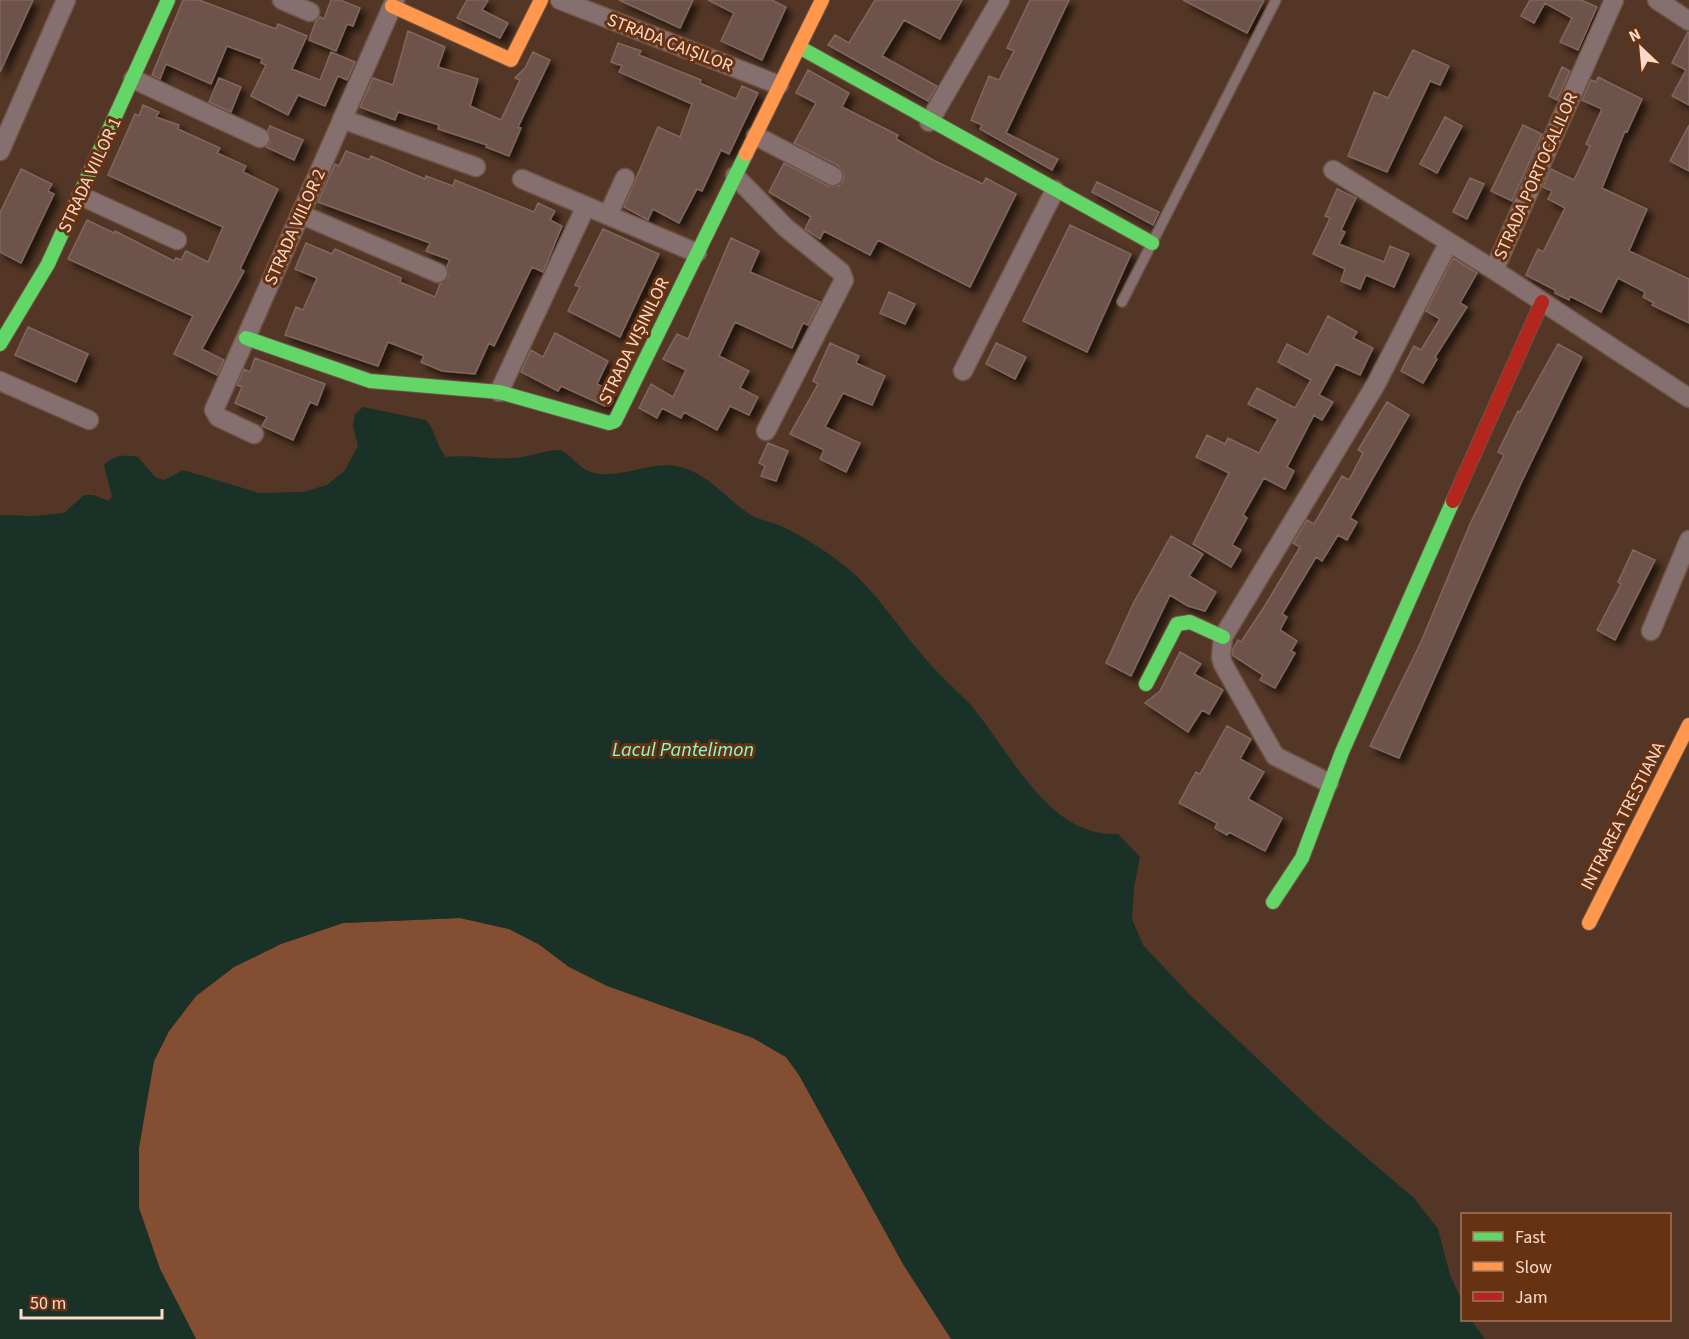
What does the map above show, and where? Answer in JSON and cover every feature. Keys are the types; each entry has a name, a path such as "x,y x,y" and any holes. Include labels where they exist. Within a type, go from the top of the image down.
{"street":[{"path":"0,150 66,0"},
{"name":"STRADA VIILOR 1","path":"0,344 48,264 81,196 168,0"},
{"path":"282,0 310,12"},
{"path":"393,3 511,60 540,0"},
{"name":"STRADA CAIȘILOR","path":"560,0 779,85"},
{"name":"STRADA VIȘINILOR","path":"246,338 370,381 499,392 609,423 615,421 822,0"},
{"path":"929,122 1000,0"},
{"name":"STRADA PORTOCALILOR","path":"1614,0 1494,270 1689,398"},
{"path":"1657,0 1689,21"},
{"name":"STRADA VIILOR 2","path":"254,434 218,417 214,410 393,3"},
{"path":"798,47 929,122 1152,243"},
{"path":"133,79 260,138"},
{"path":"342,119 476,166"},
{"path":"756,136 833,176"},
{"path":"1333,170 1494,270"},
{"path":"735,176 786,228 841,272 844,280 766,431"},
{"path":"608,215 625,178"},
{"path":"522,179 697,253"},
{"path":"963,371 1055,190"},
{"path":"81,196 177,240"},
{"path":"499,392 586,206"},
{"path":"300,214 438,273"},
{"path":"1329,783 1283,762 1268,747 1223,664 1221,657 1223,637 1376,384 1449,242"},
{"path":"1273,902 1302,858 1329,783 1542,302"},
{"path":"0,381 89,420"},
{"path":"1652,631 1689,540"},
{"path":"1146,684 1177,624 1190,622 1223,637"},
{"name":"INTRAREA TRESTIANA","path":"1589,924 1689,725"}],"lane":[{"path":"1122,302 1276,0"}],"shaded area":[{"path":"460,918 509,929 540,945 569,967 753,1038 786,1057 799,1075 903,1264 951,1339 196,1339 160,1269 139,1208 139,1148 146,1102 154,1061 169,1031 196,996 234,967 281,944 343,923"}],"water":[{"name":"Lacul Pantelimon","path":"363,407 426,420 446,457 514,458 558,450 563,451 586,470 602,474 669,465 690,470 709,481 751,515 799,535 850,570 879,601 928,662 968,702 1032,787 1050,806 1070,822 1093,831 1118,834 1140,857 1134,887 1132,919 1143,945 1191,996 1320,1118 1414,1198 1438,1229 1450,1275 1461,1299 1461,1321 1472,1321 1485,1339 951,1339 903,1264 799,1075 786,1057 753,1038 607,986 569,967 540,945 509,929 460,918 343,923 281,944 234,967 196,996 169,1031 154,1061 139,1148 139,1208 160,1269 196,1339 0,1339 0,515 34,516 64,513 84,495 93,495 109,501 112,497 104,465 120,456 138,457 155,477 164,480 183,470 259,493 303,492 327,485 345,470 358,446 353,426 355,414"}],"building":[{"path":"0,0 33,0 0,72"},
{"path":"183,0 199,0 276,29 278,24 307,36 292,69 320,80 331,52 355,62 347,80 338,76 325,106 298,95 288,115 251,96 266,65 261,63 262,59 227,46 211,84 166,64 160,79 152,75"},
{"path":"331,0 340,0 360,8 353,26 347,24 336,51 309,40 316,21 320,17 324,19"},
{"path":"467,0 488,0 482,10 508,23 500,38 457,18"},
{"path":"619,0 693,0 680,28"},
{"path":"708,0 772,0 786,7 762,60 721,41 734,13"},
{"path":"875,0 962,0 940,39 904,20 882,56 937,86 928,101 828,45 835,35 849,43"},
{"path":"1030,0 1069,0 1006,133 1058,159 1052,170 980,129 982,125 971,120 989,76 999,80 1014,51 1007,48"},
{"path":"1183,0 1264,0 1247,33"},
{"path":"1530,0 1581,0 1597,7 1578,50 1560,42 1572,18 1545,3 1534,23 1521,16"},
{"path":"408,31 445,47 438,67 478,79 470,106 501,120 520,80 515,78 525,68 533,52 550,60 518,127 521,128 509,156 486,147 487,145 438,129 439,125 398,112 395,120 360,107 373,78 393,85"},
{"path":"1688,32 1689,105 1672,96 1686,70 1672,63"},
{"path":"618,43 641,51 639,55 701,80 700,83 736,99 742,86 758,93 729,154 721,150 702,191 697,189 679,223 653,209 648,220 624,207 658,127 680,137 692,104 619,72 622,66 611,62"},
{"path":"1413,50 1449,66 1440,85 1430,81 1387,172 1348,156 1374,92 1388,98"},
{"path":"1562,67 1570,71 1557,100 1549,96"},
{"path":"808,70 849,93 842,107 898,135 896,139 935,161 983,184 986,178 1016,194 970,287 878,240 870,255 824,231 820,239 805,229 811,217 769,192 784,163 828,186 839,186 843,181 844,175 839,166 794,143 816,103 796,93"},
{"path":"1598,77 1642,99 1627,132 1625,131 1602,188 1647,209 1629,251 1689,279 1689,323 1652,305 1654,303 1643,297 1645,292 1618,278 1601,312 1570,296 1569,300 1526,275 1538,249 1543,252 1565,208 1548,199 1552,191 1543,187 1551,169 1574,180 1590,146 1586,144 1602,109 1582,100 1591,80 1596,82"},
{"path":"219,78 241,87 231,112 209,102"},
{"path":"143,105 159,112 156,117 179,125 178,129 220,148 217,153 246,166 243,172 278,189 240,269 244,271 202,349 224,360 217,375 174,354 193,316 68,259 87,220 114,233 115,231 174,261 176,258 181,260 186,251 208,262 223,227 108,175 135,114 139,116"},
{"path":"1445,117 1462,126 1437,173 1420,164"},
{"path":"1523,125 1542,134 1512,201 1491,191"},
{"path":"1689,125 1689,171 1670,161"},
{"path":"270,126 303,140 294,160 266,147 270,142 268,130"},
{"path":"346,151 369,160 371,156 425,179 426,176 453,186 455,180 534,212 538,203 555,211 550,220 562,226 543,272 532,267 494,346 489,343 475,374 442,371 421,362 424,356 388,342 378,366 285,335 296,307 303,310 317,278 295,269 306,243 332,254 335,249 401,278 400,282 435,297 440,284 448,277 447,266 450,260 426,251 430,243 318,202 335,164 339,166"},
{"path":"21,169 52,184 48,191 54,194 21,263 0,252 0,213"},
{"path":"1470,178 1484,184 1467,219 1453,212"},
{"path":"1097,182 1159,212 1153,225 1092,192"},
{"path":"1337,189 1356,198 1341,230 1345,232 1339,244 1384,262 1390,246 1409,254 1394,287 1366,275 1360,289 1341,281 1345,269 1313,254 1330,218 1325,216"},
{"path":"1070,225 1131,254 1087,352 1023,321"},
{"path":"603,229 659,254 620,337 568,311 580,287 575,285"},
{"path":"731,238 759,251 750,272 820,302 808,325 803,323 792,348 735,322 719,356 749,371 740,388 758,397 749,415 730,406 717,430 684,412 681,418 662,408 657,418 639,408 651,384 673,397 686,370 663,359 677,334 688,339"},
{"path":"1453,258 1477,273 1460,303 1467,307 1435,357 1437,359 1423,383 1401,371 1414,346 1421,350 1440,319 1426,311"},
{"path":"889,292 915,304 905,324 880,313"},
{"path":"1328,316 1357,332 1353,338 1373,348 1360,375 1336,364 1319,395 1333,402 1322,420 1314,415 1287,467 1294,471 1285,489 1264,478 1243,515 1247,518 1232,545 1241,550 1231,567 1193,544 1229,473 1196,457 1207,435 1225,444 1228,438 1259,453 1278,419 1248,404 1257,388 1295,408 1311,380 1278,362 1287,344 1308,355"},
{"path":"28,327 88,354 76,382 15,355"},
{"path":"555,333 608,361 597,384 612,391 605,406 561,386 558,391 521,372 531,350 543,357"},
{"path":"830,343 859,356 856,363 885,376 872,405 843,393 825,427 860,443 846,472 820,459 824,450 790,434 818,384 813,381"},
{"path":"996,343 1026,357 1015,379 986,364"},
{"path":"1558,344 1582,357 1522,481 1399,758 1370,746 1421,642 1470,524 1504,455 1498,452 1518,411 1520,412"},
{"path":"255,358 325,384 317,405 310,402 293,440 262,426 267,417 235,403 242,387 237,385 244,369 250,372"},
{"path":"1387,402 1409,415 1350,518 1357,522 1347,540 1338,535 1322,561 1316,557 1282,614 1287,617 1280,630 1297,641 1291,651 1295,653 1275,688 1260,680 1263,675 1232,655 1233,649 1238,640 1241,642 1266,604 1300,547 1293,543 1307,520 1314,524 1342,476 1349,480 1363,453 1358,450"},
{"path":"768,443 788,451 776,481 761,476 765,466 759,463"},
{"path":"1171,536 1203,554 1189,576 1216,592 1205,611 1188,606 1170,595 1131,676 1106,663 1134,602"},
{"path":"1633,550 1655,560 1615,640 1597,630 1621,584 1618,582"},
{"path":"1180,652 1201,664 1194,674 1223,690 1209,714 1202,710 1188,732 1145,703 1160,691"},
{"path":"1227,726 1251,739 1240,759 1264,772 1248,799 1282,818 1265,851 1229,832 1227,835 1215,828 1217,823 1179,803 1196,772 1200,774"}],"traffic: fast":[{"path":"0,344 48,264 168,0"},
{"path":"799,47 1152,243"},
{"path":"246,338 370,381 499,392 609,423 615,421 746,154"},
{"path":"1273,902 1302,858 1342,752 1453,501"},
{"path":"1146,684 1177,624 1190,622 1223,637"}],"traffic: slow":[{"path":"392,6 511,60 541,0"},
{"path":"746,154 822,0"},
{"path":"1589,923 1689,725"}],"traffic: jam":[{"path":"1453,501 1542,302"}]}
